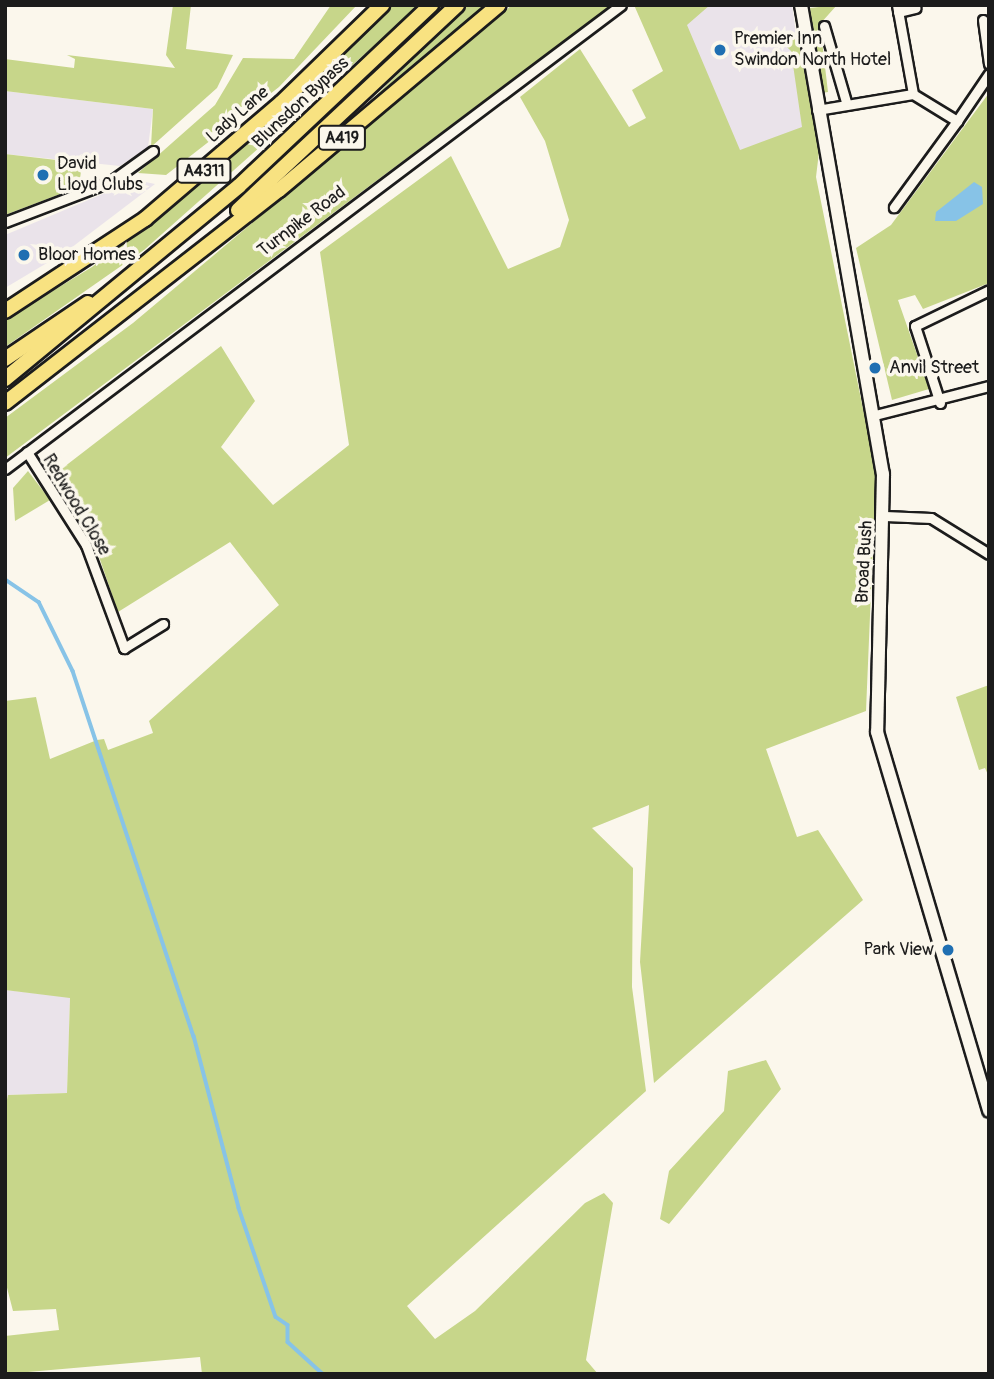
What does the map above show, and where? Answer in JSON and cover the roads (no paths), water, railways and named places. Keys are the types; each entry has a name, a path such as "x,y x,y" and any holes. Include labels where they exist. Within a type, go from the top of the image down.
{"main road":[{"name":"Lady Lane","path":"5,311 145,219 281,103 382,5"},
{"name":"Blunsdon Bypass","path":"162,253 431,5"},
{"name":"Blunsdon Bypass","path":"179,262 457,5"},
{"name":"A419","path":"5,403 179,262 279,190 499,5"},
{"name":"Broad Bush","path":"801,5 817,110 875,415 885,516 877,732 989,1111"},
{"name":"A419","path":"5,359 162,253"},
{"name":"A419","path":"5,379 162,253"}],"street":[{"name":"Turnpike Road","path":"5,469 621,5"},
{"path":"913,94 898,9 916,8"},
{"path":"983,20 989,64"},
{"path":"824,26 847,105"},
{"path":"894,207 989,74"},
{"path":"817,110 913,94 957,121"},
{"path":"5,222 110,182 153,151"},
{"path":"940,402 915,326 989,290"},
{"path":"875,415 940,402 989,386"},
{"name":"Redwood Close","path":"26,452 86,545 118,640 130,649 163,624"},
{"path":"885,516 931,519 989,554"}],"water":[{"path":"974,182 982,187 983,204 956,221 935,221 936,212"}],"waterway":[{"path":"6,580 39,602 73,671 194,1036 239,1208 276,1317 288,1325 288,1342 323,1374"}],"place":[{"name":"Premier Inn Swindon North Hotel","path":"720,50"},
{"name":"David Lloyd Clubs","path":"43,175"},
{"name":"Bloor Homes","path":"24,255"},
{"name":"Anvil Street","path":"875,368"},
{"name":"Park View","path":"948,950"}]}
